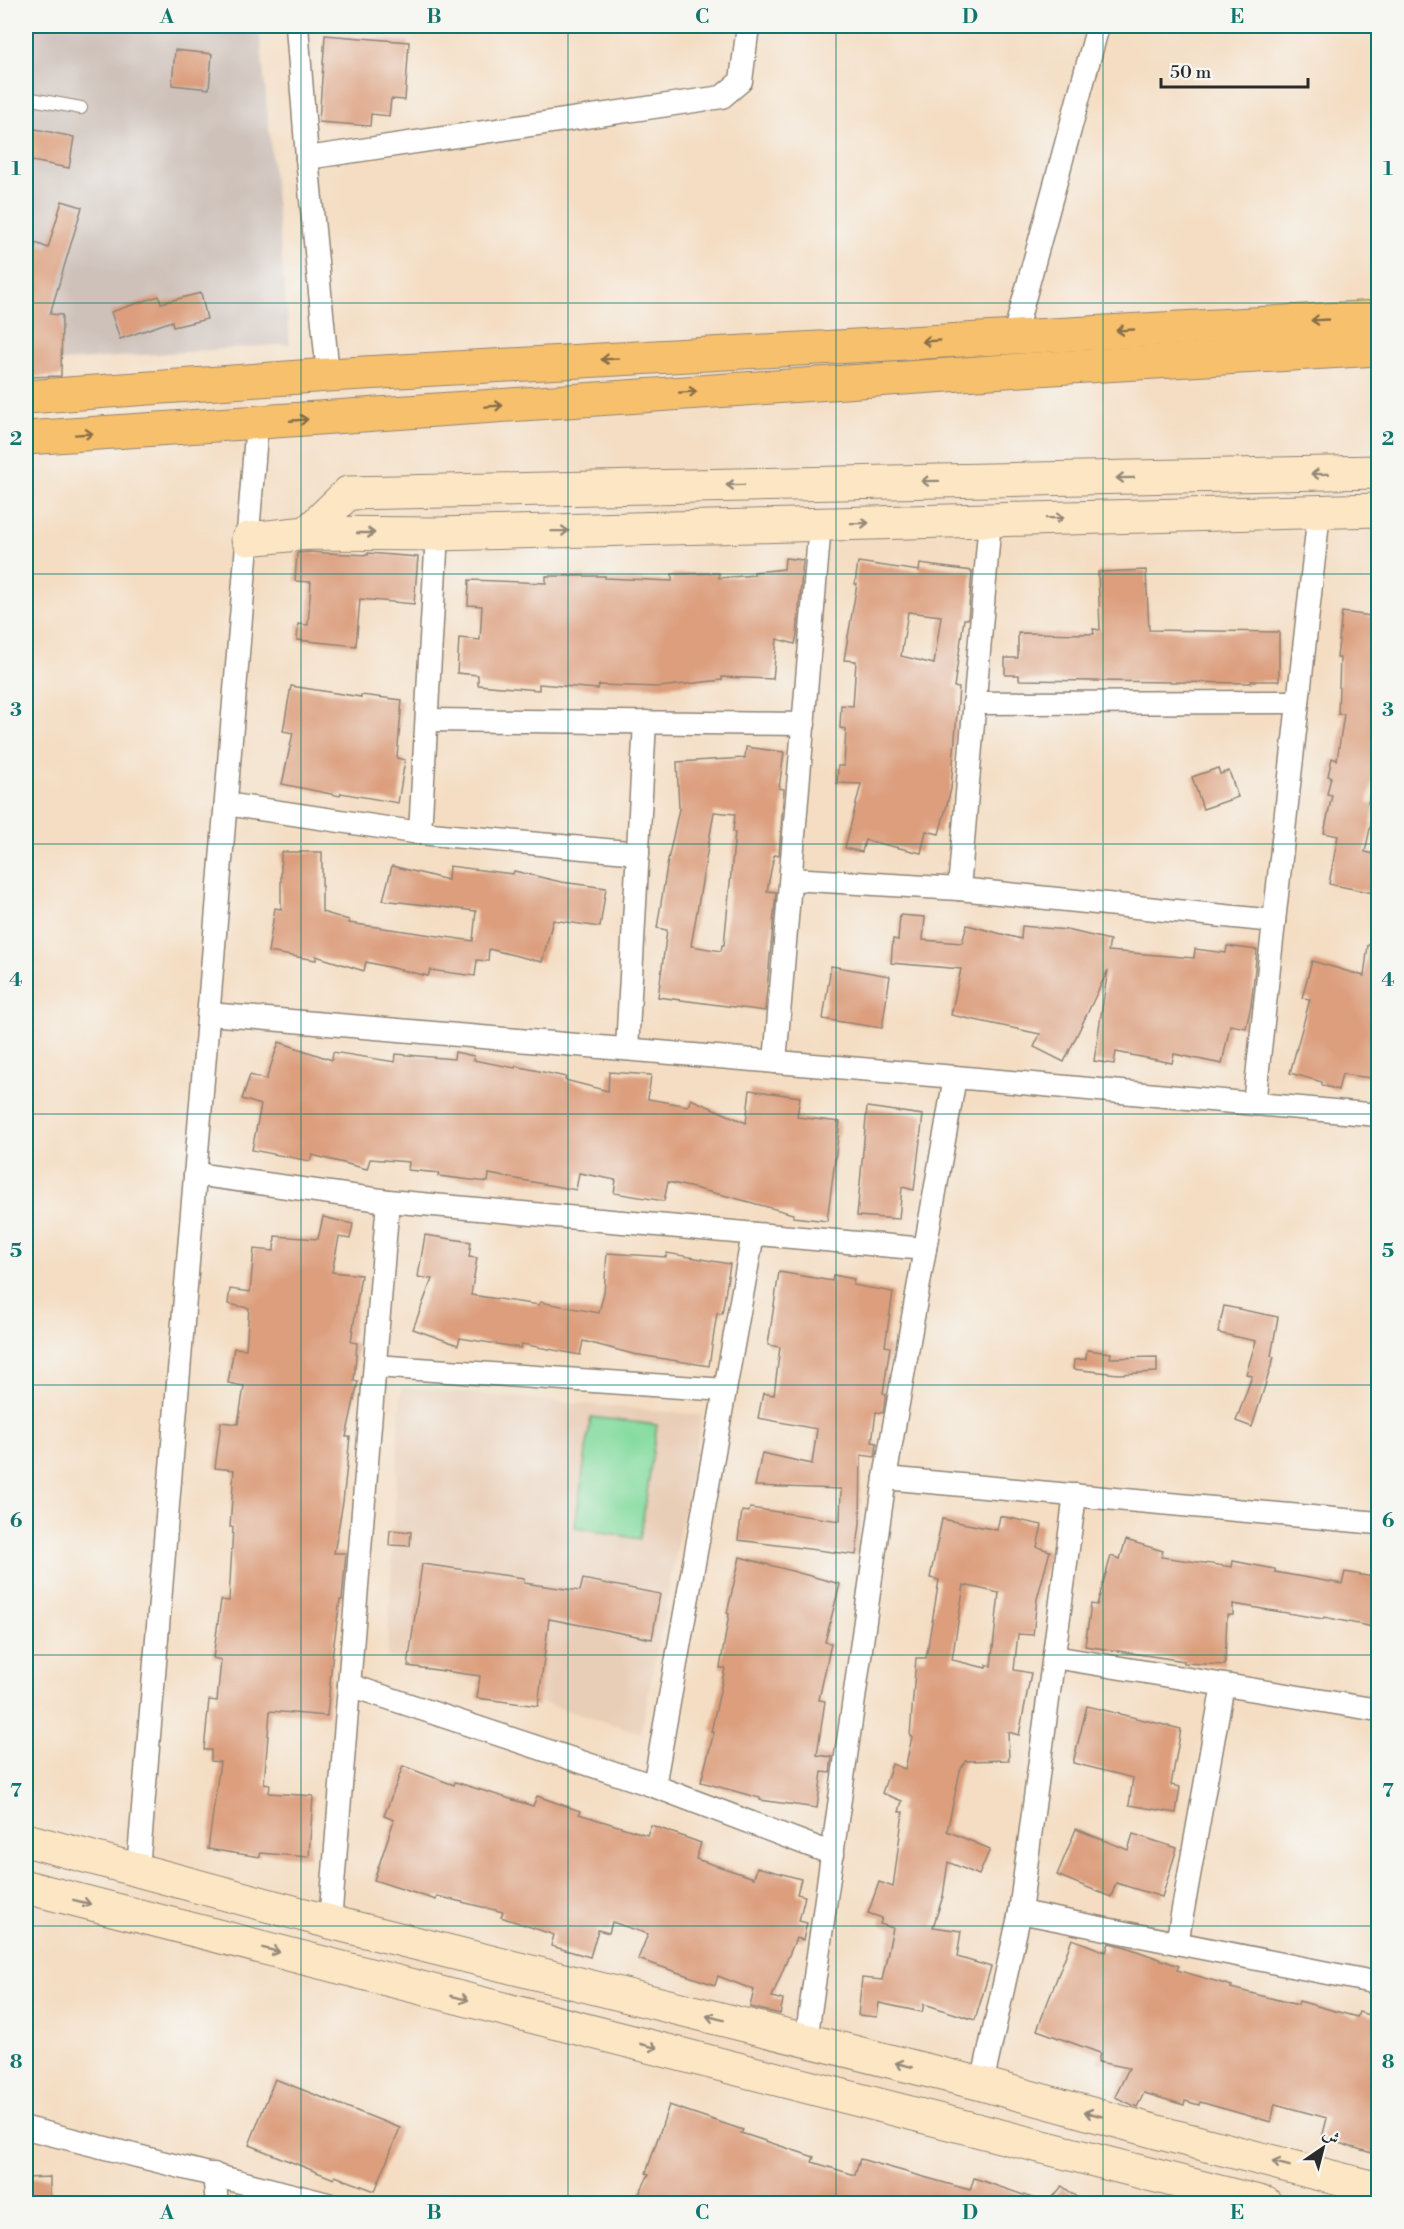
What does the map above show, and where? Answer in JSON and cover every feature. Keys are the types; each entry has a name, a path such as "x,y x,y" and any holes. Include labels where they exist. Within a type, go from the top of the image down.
{"main road":[{"path":"26,397 328,375 1378,317"},
{"path":"26,438 1024,370 1378,349"}],"street":[{"path":"297,26 328,375"},
{"path":"307,158 722,97 741,81 748,26"},
{"path":"1014,336 1098,26"},
{"path":"138,1869 257,423"},
{"path":"307,533 348,493 1378,472"},
{"path":"248,539 307,533 437,534 1378,510"},
{"path":"1254,1104 1320,512"},
{"path":"959,889 990,520"},
{"path":"776,1062 820,524"},
{"path":"420,833 437,534"},
{"path":"974,703 1298,702"},
{"path":"427,720 804,724"},
{"path":"627,1049 645,722"},
{"path":"226,804 420,833 638,853"},
{"path":"791,879 959,889 1274,921"},
{"path":"209,1014 1378,1115"},
{"path":"806,2041 885,1478 955,1077"},
{"path":"195,1174 388,1201 925,1249"},
{"path":"330,1922 388,1201"},
{"path":"654,1786 753,1234"},
{"path":"375,1366 725,1390"},
{"path":"885,1478 1378,1523"},
{"path":"982,2084 1020,1912 1075,1495"},
{"path":"1054,1657 1378,1710"},
{"path":"349,1685 654,1786 832,1854"},
{"path":"1177,1943 1223,1685"},
{"path":"26,1840 330,1922 982,2084 1378,2189"},
{"path":"26,1887 1266,2204"},
{"path":"1020,1912 1378,1983"},
{"path":"26,2128 328,2204"},
{"path":"214,2174 217,2204"}],"lane":[{"path":"26,98 81,108"}],"shaded area":[{"path":"26,26 259,26 290,344 26,364"},
{"path":"401,1387 702,1415 641,1733 387,1656"}],"green space":[{"path":"591,1417 657,1425 640,1539 575,1527"}],"building":[{"path":"325,35 409,42 405,100 391,99 389,116 371,114 370,126 319,122"},
{"path":"175,50 212,54 209,89 172,85"},
{"path":"26,127 74,137 69,168 26,160"},
{"path":"62,201 82,207 50,314 62,315 61,376 26,377 26,278 36,243 48,248"},
{"path":"201,293 207,319 173,327 172,321 120,339 111,312 159,296 161,303"},
{"path":"297,553 418,557 414,604 360,599 356,646 297,640 298,624 308,625 311,582 295,581"},
{"path":"785,558 803,560 797,635 795,644 777,639 773,679 722,677 722,680 659,687 599,685 598,689 539,684 539,690 478,685 478,675 457,673 459,638 480,640 482,606 468,605 469,580 546,583 546,576 605,576 605,578 672,581 672,574 719,573 719,578 754,575 754,572 784,569"},
{"path":"858,562 919,571 920,564 972,571 968,619 964,619 954,687 959,688 951,789 939,834 926,831 921,853 865,840 862,852 845,848 861,784 837,783 838,766 844,766 846,729 840,728 841,705 853,706 856,661 844,660 857,584 855,584","holes":["908,612 941,616 934,664 901,656"]},
{"path":"1146,570 1149,630 1279,632 1279,681 1251,681 1251,683 1019,680 1019,675 1005,675 1005,658 1018,658 1018,633 1094,634 1093,629 1100,630 1098,572"},
{"path":"1342,612 1378,617 1378,753 1368,803 1375,805 1365,852 1378,855 1378,894 1329,884 1338,836 1324,833 1332,795 1327,794 1331,777 1328,776 1332,758 1337,760 1344,714 1338,714 1340,658 1337,658"},
{"path":"291,686 361,697 361,695 402,700 397,758 405,760 398,803 341,793 340,796 282,784 293,733 283,731"},
{"path":"746,747 784,752 779,788 784,789 779,855 774,855 767,891 776,892 765,1011 658,997 667,930 657,928 679,809 677,762 745,758","holes":["714,812 735,814 724,945 721,951 691,946"]},
{"path":"1218,768 1220,774 1229,771 1238,797 1203,809 1192,777"},
{"path":"281,852 322,852 322,912 349,920 349,923 473,941 476,911 383,900 392,866 448,880 449,866 513,874 514,871 561,882 606,888 600,927 553,920 542,962 489,949 488,961 477,960 475,976 430,970 428,976 366,962 364,971 316,956 316,960 268,952 275,908 281,909"},
{"path":"900,915 925,917 923,940 962,943 967,925 1021,939 1022,926 1067,930 1110,940 1108,951 1194,958 1195,949 1226,953 1227,946 1257,950 1251,1006 1246,1028 1230,1025 1222,1064 1174,1054 1172,1063 1116,1052 1114,1064 1094,1061 1108,970 1064,1062 1034,1047 1040,1034 951,1015 961,969 891,963 893,939 898,940"},
{"path":"1368,945 1378,945 1378,1079 1342,1074 1338,1090 1322,1085 1322,1082 1290,1073 1310,999 1302,998 1312,961 1364,976"},
{"path":"831,966 890,976 882,1028 823,1019"},
{"path":"279,1042 332,1060 333,1052 395,1062 396,1054 454,1059 455,1052 474,1056 473,1060 515,1068 516,1066 566,1077 565,1080 608,1091 609,1072 651,1075 648,1099 688,1106 691,1099 746,1123 750,1090 800,1097 797,1117 840,1122 827,1221 793,1217 793,1214 668,1182 664,1201 614,1193 616,1180 579,1173 576,1190 489,1174 488,1182 438,1176 439,1173 408,1170 409,1162 370,1159 367,1169 312,1155 310,1161 252,1150 261,1105 242,1099 250,1075 266,1080"},
{"path":"867,1107 923,1115 914,1190 902,1187 899,1219 857,1216"},
{"path":"323,1217 353,1224 350,1239 339,1237 332,1272 361,1275 351,1342 357,1343 354,1381 358,1382 346,1437 350,1437 343,1502 334,1553 346,1553 342,1600 340,1600 333,1650 327,1716 270,1711 264,1784 270,1785 269,1793 313,1796 309,1857 260,1853 260,1857 208,1849 220,1762 211,1761 211,1750 204,1750 209,1700 217,1701 221,1660 213,1658 221,1600 229,1601 233,1527 230,1527 234,1470 215,1468 221,1422 238,1424 244,1386 228,1383 234,1348 246,1349 249,1308 228,1304 230,1289 250,1292 254,1249 274,1251 275,1236 318,1239"},
{"path":"425,1235 471,1242 469,1257 477,1258 471,1295 539,1305 540,1302 599,1313 604,1292 607,1253 666,1257 667,1253 730,1264 722,1314 717,1313 709,1366 633,1354 583,1341 580,1355 522,1344 521,1348 460,1338 458,1345 413,1329 432,1279 418,1277"},
{"path":"779,1272 832,1281 833,1275 854,1279 853,1285 893,1292 885,1346 890,1347 883,1393 886,1394 883,1413 876,1412 872,1442 877,1443 875,1457 861,1455 860,1524 856,1555 738,1540 742,1511 749,1512 750,1508 840,1521 841,1489 755,1486 762,1453 812,1464 817,1429 758,1418 763,1393 774,1395 780,1347 768,1345"},
{"path":"1224,1306 1278,1317 1271,1356 1274,1357 1252,1427 1236,1421 1252,1376 1246,1374 1256,1341 1218,1333"},
{"path":"1087,1350 1111,1353 1110,1358 1157,1357 1157,1372 1118,1374 1073,1369 1074,1360 1086,1359"},
{"path":"1000,1516 1042,1525 1037,1547 1050,1551 1037,1599 1033,1635 1018,1634 1014,1670 1031,1673 1019,1735 1008,1732 1009,1760 965,1761 960,1771 947,1831 990,1849 979,1875 948,1862 943,1896 933,1927 961,1931 957,1957 991,1967 975,2020 924,2004 922,2012 879,2003 877,2017 858,2015 862,1978 882,1980 893,1928 880,1924 882,1918 868,1913 879,1882 893,1887 903,1812 899,1812 902,1801 882,1793 892,1764 905,1769 912,1737 910,1736 916,1658 926,1658 939,1580 930,1578 942,1519 997,1530","holes":["964,1585 999,1593 991,1666 987,1665 986,1668 952,1660"]},
{"path":"390,1530 411,1532 410,1546 389,1545"},
{"path":"1126,1540 1163,1551 1161,1557 1232,1567 1233,1561 1275,1569 1275,1572 1342,1584 1345,1572 1378,1578 1378,1628 1324,1617 1323,1619 1233,1604 1233,1615 1227,1615 1225,1665 1184,1663 1184,1661 1085,1646 1091,1604 1097,1605 1111,1556 1120,1559"},
{"path":"740,1557 840,1584 825,1642 831,1643 819,1700 825,1701 817,1755 832,1757 830,1773 822,1772 817,1808 760,1800 760,1798 701,1782 714,1732 711,1732 725,1668 720,1668 729,1614 727,1613"},
{"path":"422,1564 524,1578 524,1583 580,1591 583,1579 660,1594 652,1639 549,1619 538,1706 477,1698 480,1676 408,1666"},
{"path":"1087,1706 1181,1729 1171,1785 1180,1787 1176,1813 1129,1805 1133,1778 1073,1763"},
{"path":"403,1766 454,1785 455,1782 533,1806 537,1796 580,1811 579,1814 647,1835 651,1825 701,1843 696,1859 754,1878 757,1867 801,1879 797,1894 805,1896 799,1921 807,1923 803,1940 796,1938 772,1997 783,2000 780,2014 750,2007 754,1990 718,1976 715,1985 638,1959 648,1934 612,1922 609,1933 598,1930 590,1957 551,1946 554,1935 501,1917 503,1912 437,1896 436,1900 374,1880 394,1820 384,1816"},
{"path":"1076,1829 1128,1850 1133,1834 1177,1848 1162,1897 1116,1883 1111,1897 1057,1875"},
{"path":"1072,1939 1106,1952 1109,1943 1126,1947 1179,1966 1177,1970 1232,1986 1231,1988 1298,2005 1299,2001 1357,2017 1359,2012 1378,2018 1378,2155 1322,2138 1327,2118 1275,2104 1271,2122 1200,2102 1199,2105 1185,2101 1184,2105 1144,2093 1137,2107 1115,2097 1129,2068 1098,2062 1100,2053 1037,2030"},
{"path":"275,2079 400,2128 375,2191 335,2176 334,2179 249,2145"},
{"path":"669,2105 743,2130 741,2133 814,2157 812,2162 855,2175 860,2159 970,2190 974,2178 1041,2201 1040,2204 634,2204 649,2174 646,2173"},
{"path":"50,2177 50,2204 26,2204 26,2178"},
{"path":"1062,2186 1086,2204 1061,2204 1053,2197"}]}
